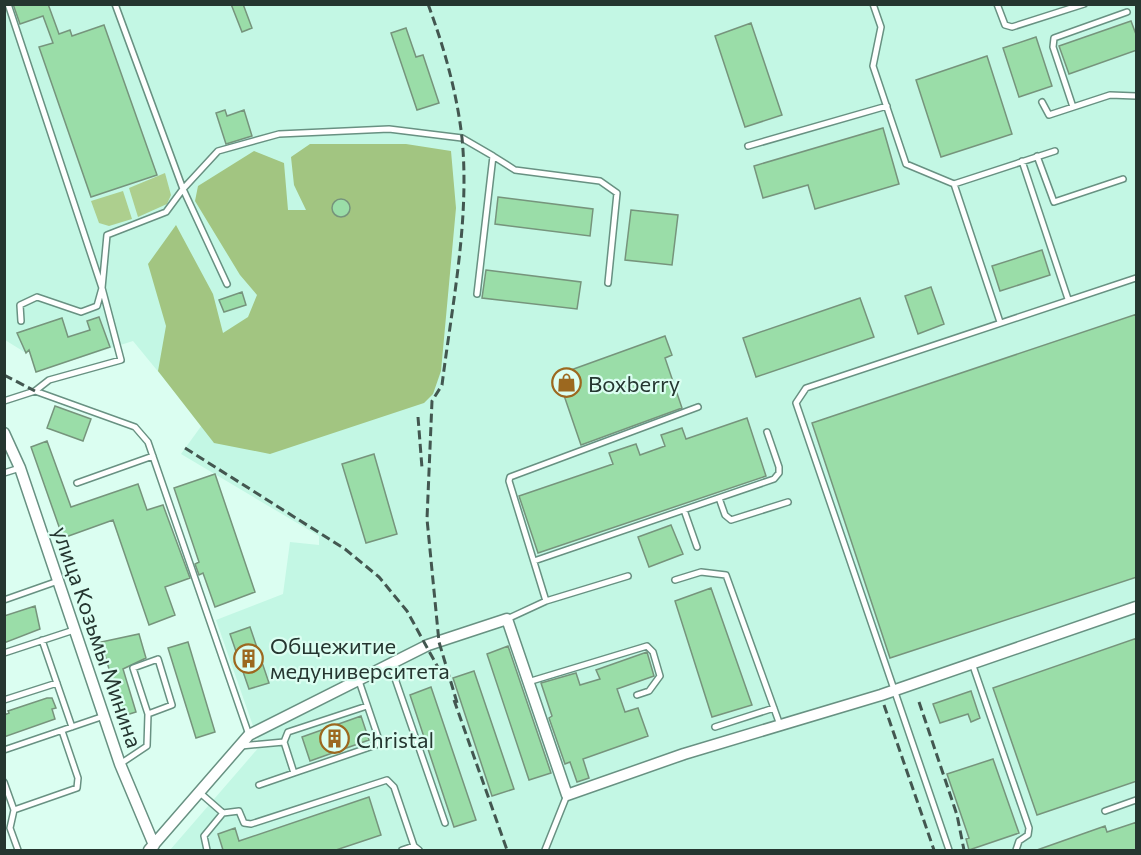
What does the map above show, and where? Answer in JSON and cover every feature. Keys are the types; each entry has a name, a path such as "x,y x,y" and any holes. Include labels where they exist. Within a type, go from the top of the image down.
{"street":[{"name":"улица Козьмы Минина","path":"4,433 20,468 120,764 151,848"},
{"path":"151,848 249,735 428,645 507,619 567,795 684,754 895,689 1137,607"}],"lane":[{"path":"4,401 35,391 49,380 121,360 102,288 8,4"},
{"path":"115,4 183,189 226,284"},
{"path":"873,4 881,27 873,66 906,164 954,184 1055,150"},
{"path":"997,4 1005,24 1012,27 1084,4"},
{"path":"1073,107 1053,47 1054,38 1127,12"},
{"path":"1042,102 1049,114 1110,95 1137,96"},
{"path":"748,146 886,106"},
{"path":"21,321 20,305 37,297 81,312 97,306 102,288 106,235 166,212 183,189 218,151 279,134 389,129 462,138 515,170 600,181 617,193 608,284"},
{"path":"477,294 493,156"},
{"path":"1037,156 1054,202 1123,179"},
{"path":"1022,161 1068,299"},
{"path":"954,184 1000,322"},
{"path":"949,850 796,403 806,388 1068,299 1137,278"},
{"path":"35,391 135,428 148,442 249,735"},
{"path":"546,601 509,481 513,474 698,407"},
{"path":"534,561 777,477 779,467 767,432"},
{"path":"77,483 153,456"},
{"path":"4,473 20,468"},
{"path":"719,498 725,515 731,520 788,502"},
{"path":"684,510 697,547"},
{"path":"675,580 701,572 726,575 780,725"},
{"path":"507,619 546,601 628,576"},
{"path":"4,600 58,581"},
{"path":"4,653 75,630"},
{"path":"42,640 72,727"},
{"path":"528,682 647,646 653,652 660,676 649,691 637,695"},
{"path":"120,764 147,747 148,714 133,668 158,659 172,705 148,714"},
{"path":"972,663 1029,828 1028,835 1019,841 1016,850"},
{"path":"390,664 446,823"},
{"path":"259,785 376,744 378,737 358,680"},
{"path":"4,700 57,683"},
{"path":"294,773 284,742 288,732 367,706"},
{"path":"715,727 774,708"},
{"path":"4,750 104,716"},
{"path":"14,810 77,788 78,778 62,731"},
{"path":"239,746 284,742"},
{"path":"207,850 204,836 223,813 239,811 244,823 251,824 387,780 394,787 416,848 402,850"},
{"path":"4,782 14,810 10,828 18,850"},
{"path":"199,792 223,813"},
{"path":"545,850 567,795"},
{"path":"1105,811 1137,800"}],"shaded area":[{"path":"5,5 1136,5 1136,850 170,850 260,746 216,620 283,594 290,542 319,545 319,536 181,454 202,425 133,341 36,372 29,351 26,353 5,340"}],"green space":[{"path":"310,144 406,144 451,151 456,208 441,371 433,394 424,403 270,454 214,443 158,371 166,326 148,264 176,225 213,294 223,333 248,317 257,295 240,275 195,201 198,186 254,151 284,163 288,210 306,210 294,185 291,157"},
{"path":"165,173 171,195 167,204 138,217 129,188"},
{"path":"123,191 132,219 109,226 99,223 91,201"}],"building":[{"path":"13,4 48,4 59,34 70,30 72,36 104,25 157,175 91,197 39,47 53,43 43,16 20,24"},
{"path":"231,4 243,4 252,28 242,32"},
{"path":"1131,21 1137,37 1137,50 1069,74 1059,46"},
{"path":"751,23 782,115 745,127 715,36"},
{"path":"406,28 416,57 423,55 439,103 417,110 391,33"},
{"path":"1036,37 1052,86 1019,97 1003,48"},
{"path":"987,56 1012,134 941,157 916,80"},
{"path":"225,110 227,116 244,110 252,136 226,144 216,113"},
{"path":"883,128 899,184 815,209 808,185 763,198 754,166"},
{"path":"498,197 593,209 590,236 495,224"},
{"path":"337,199 345,199 350,204 348,215 337,217 332,212 332,204"},
{"path":"631,210 678,215 672,265 625,260"},
{"path":"1042,250 1050,275 1000,291 992,266"},
{"path":"486,270 581,282 577,309 482,298"},
{"path":"931,287 944,324 918,334 905,296"},
{"path":"242,292 246,305 224,312 219,300"},
{"path":"860,298 874,337 756,377 743,338"},
{"path":"1137,314 1137,577 890,658 812,423"},
{"path":"99,317 110,347 36,372 29,350 26,353 17,333 62,318 68,337 90,330 87,321"},
{"path":"665,336 672,355 665,358 682,408 581,445 557,375"},
{"path":"55,406 91,419 83,441 47,428"},
{"path":"747,418 766,476 538,553 519,496 613,464 609,453 636,444 640,455 665,446 661,435 682,428 686,439"},
{"path":"47,441 71,507 138,484 147,510 163,505 190,578 165,587 175,615 149,625 113,520 63,538 31,447"},
{"path":"374,454 397,534 366,543 342,464"},
{"path":"215,474 255,592 215,607 203,573 199,575 195,564 199,562 174,488"},
{"path":"671,525 683,554 649,567 638,537"},
{"path":"711,588 752,705 712,717 675,601"},
{"path":"35,606 40,629 4,643 4,616"},
{"name":"Общежитие медуниверситета","path":"250,627 269,683 249,689 230,634"},
{"path":"139,634 146,658 123,669 136,712 123,716 101,642"},
{"path":"1137,638 1137,781 1037,815 993,688"},
{"path":"188,642 215,732 196,738 168,648"},
{"path":"508,646 551,773 529,780 487,654"},
{"path":"647,652 654,676 617,689 625,712 638,708 648,736 583,759 589,778 577,782 570,762 565,764 549,718 552,716 541,683 576,673 580,685 600,679 596,670"},
{"path":"474,671 514,789 492,796 453,678"},
{"path":"431,687 476,820 454,827 410,695"},
{"path":"971,691 980,718 971,722 968,714 940,723 933,704"},
{"path":"52,698 56,708 52,709 55,719 4,737 4,715 9,713 8,711"},
{"name":"Christal","path":"361,716 369,740 310,761 302,737"},
{"path":"993,759 1019,833 969,850 966,839 969,838 947,774"},
{"path":"369,797 381,835 336,850 223,850 218,834 235,828 239,841"},
{"path":"1137,822 1137,850 1037,850 1105,826 1107,832"}],"railway":[{"path":"428,4 453,87 460,121 464,169 462,231 455,293 442,385 432,401 427,519 439,642 458,706"},
{"path":"4,375 35,391"},
{"path":"418,417 422,468"},
{"path":"185,448 345,549 379,577 407,611 441,673"},
{"path":"454,700 507,850"},
{"path":"919,702 957,815 964,850"},
{"path":"884,705 934,850"}],"place":[{"name":"Boxberry","path":"567,383"},
{"name":"Общежитие медуниверситета","path":"249,658"},
{"name":"Christal","path":"335,739"}]}
